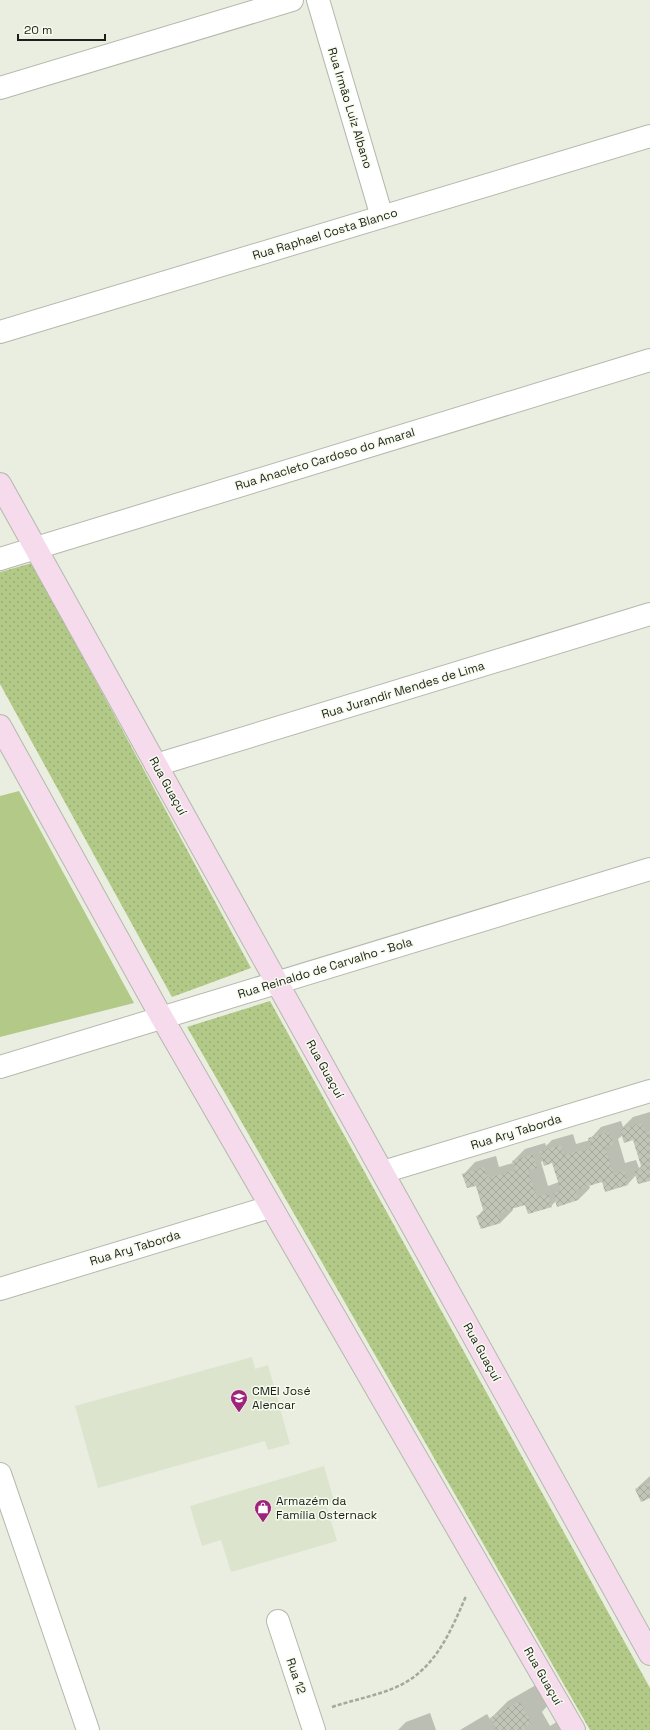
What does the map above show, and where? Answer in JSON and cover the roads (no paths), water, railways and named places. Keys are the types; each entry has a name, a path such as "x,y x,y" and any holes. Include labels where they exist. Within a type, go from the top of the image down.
{"street":[{"path":"0,88 292,0"},
{"name":"Rua Irmão Luiz Albano","path":"318,0 382,217"},
{"name":"Rua Raphael Costa Blanco","path":"0,332 650,136"},
{"name":"Rua Anacleto Cardoso do Amaral","path":"0,559 650,360"},
{"name":"Rua Guaçuí","path":"0,484 650,1654"},
{"name":"Rua Jurandir Mendes de Lima","path":"156,765 650,614"},
{"name":"Rua Guaçuí","path":"0,726 162,1018 574,1730"},
{"name":"Rua Reinaldo de Carvalho - Bola","path":"0,1067 650,869"},
{"name":"Rua Ary Taborda","path":"383,1172 650,1091"},
{"name":"Rua Ary Taborda","path":"0,1289 270,1206"},
{"path":"0,1474 88,1730"},
{"name":"Rua 12","path":"278,1622 312,1722"}],"place":[{"name":"CMEI José Alencar","path":"239,1413"},
{"name":"Armazém da Família Osternack","path":"263,1523"}]}
